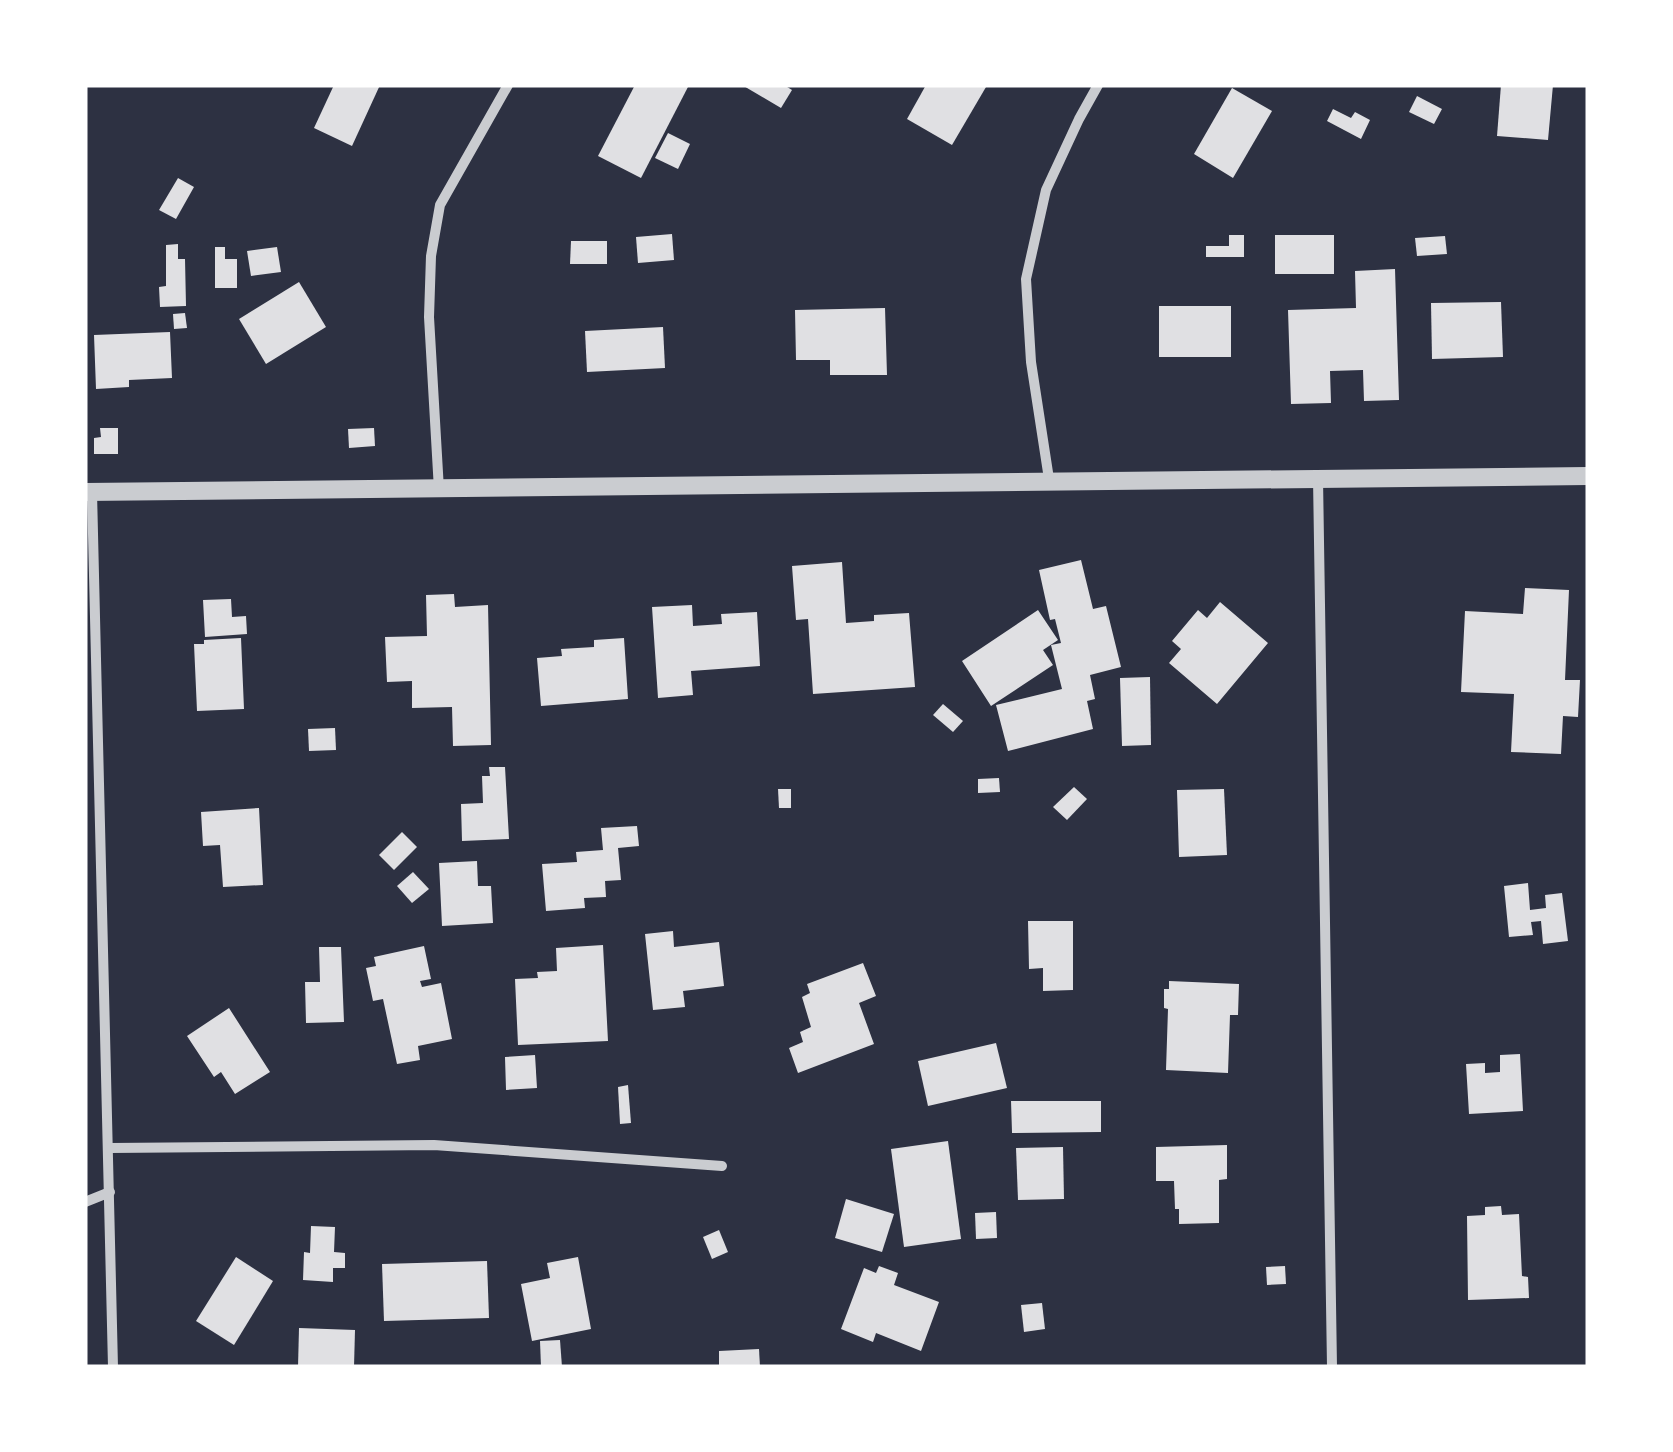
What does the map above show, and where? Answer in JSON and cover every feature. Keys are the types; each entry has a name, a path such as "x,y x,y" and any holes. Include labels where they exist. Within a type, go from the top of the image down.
{"street":[{"path":"439,490 429,316 431,256 440,205 508,85"},
{"path":"1049,480 1031,362 1026,279 1046,190 1098,85"},
{"path":"113,1367 110,1148 88,492 1588,476"},
{"path":"1318,477 1332,1367"},
{"path":"110,1148 434,1144 722,1166"},
{"path":"85,1202 110,1192"}],"building":[{"path":"334,85 380,85 352,146 314,128"},
{"path":"635,85 689,85 641,178 598,156"},
{"path":"742,85 784,85 792,90 781,108"},
{"path":"926,85 986,87 952,145 907,119"},
{"path":"1501,85 1553,85 1548,140 1497,136"},
{"path":"1232,88 1272,111 1233,178 1194,154"},
{"path":"1417,96 1442,109 1434,124 1409,112"},
{"path":"1333,109 1351,118 1355,112 1370,120 1361,139 1327,121"},
{"path":"668,133 690,144 678,169 655,158"},
{"path":"178,178 194,187 176,219 159,210"},
{"path":"672,234 674,260 638,263 636,237"},
{"path":"1229,235 1244,235 1244,257 1206,257 1206,246 1229,246"},
{"path":"1275,235 1334,235 1334,274 1275,274"},
{"path":"1445,236 1447,254 1417,256 1415,238"},
{"path":"571,241 607,241 607,264 570,264"},
{"path":"178,244 178,259 185,259 186,306 160,307 159,287 166,286 166,245"},
{"path":"215,247 225,247 225,259 237,259 237,288 215,288"},
{"path":"277,247 281,272 251,276 247,251"},
{"path":"1395,269 1399,400 1364,401 1363,370 1330,371 1331,403 1291,404 1288,310 1356,308 1355,271"},
{"path":"299,282 326,327 266,364 239,319"},
{"path":"1501,302 1503,357 1432,359 1431,303"},
{"path":"1159,306 1231,306 1231,357 1159,357"},
{"path":"885,308 887,375 830,375 830,360 796,360 795,310"},
{"path":"185,313 187,328 174,329 173,314"},
{"path":"663,327 665,368 587,372 585,331"},
{"path":"170,332 172,378 129,380 129,387 96,389 94,335"},
{"path":"100,428 118,428 118,454 94,454 94,438 101,437"},
{"path":"374,428 375,446 349,448 348,429"},
{"path":"1081,560 1093,609 1106,606 1121,667 1090,675 1095,699 1087,701 1093,729 1008,751 996,705 1062,689 1051,645 1061,643 1055,619 1050,620 1039,570"},
{"path":"842,562 846,623 874,621 874,615 909,613 915,687 813,694 808,619 796,620 792,566"},
{"path":"1525,588 1569,590 1565,680 1580,680 1578,717 1563,716 1561,754 1511,752 1514,694 1461,692 1465,611 1523,614"},
{"path":"454,594 455,607 488,605 491,745 453,746 452,707 412,708 412,681 387,682 385,637 427,636 426,595"},
{"path":"231,599 232,617 246,616 247,634 205,637 203,600"},
{"path":"1220,602 1268,643 1217,704 1169,663 1181,649 1172,641 1198,610 1207,618"},
{"path":"692,605 693,626 722,624 721,614 757,612 760,666 691,671 693,695 658,698 652,607"},
{"path":"1038,610 1058,640 1043,650 1053,665 991,706 962,661"},
{"path":"241,638 244,709 197,711 194,644"},
{"path":"624,638 628,699 541,706 537,658 562,656 561,649 594,647 594,640"},
{"path":"1150,677 1151,745 1122,746 1120,678"},
{"path":"943,704 963,721 953,732 933,715"},
{"path":"335,728 336,750 309,751 308,729"},
{"path":"489,767 505,767 509,839 462,841 461,804 483,803 482,776 490,776"},
{"path":"999,778 1000,792 978,793 978,779"},
{"path":"1074,787 1087,799 1067,820 1053,807"},
{"path":"778,789 791,789 791,808 779,808"},
{"path":"1224,789 1227,855 1179,857 1177,790"},
{"path":"259,808 263,885 223,887 220,845 203,846 201,812"},
{"path":"637,826 639,846 618,848 621,880 605,881 606,897 584,898 585,908 546,911 542,864 577,862 576,852 603,850 601,828"},
{"path":"402,832 417,847 394,870 379,855"},
{"path":"477,861 478,886 491,886 493,923 442,926 439,863"},
{"path":"413,872 429,889 412,903 397,886"},
{"path":"1528,883 1530,910 1546,908 1545,895 1562,893 1568,941 1543,944 1541,921 1531,922 1533,935 1509,937 1504,886"},
{"path":"1028,921 1073,921 1073,990 1043,991 1043,968 1029,969"},
{"path":"673,931 674,947 719,942 724,986 683,991 685,1007 653,1010 645,934"},
{"path":"603,945 608,1041 518,1045 515,979 538,978 537,972 557,971 556,948"},
{"path":"424,946 431,979 420,981 422,987 441,983 452,1039 418,1046 420,1060 397,1064 383,999 373,1001 366,968 376,966 374,957"},
{"path":"319,947 341,947 344,1022 306,1023 305,982 320,982"},
{"path":"863,963 876,996 859,1003 874,1044 798,1073 789,1048 803,1042 800,1032 811,1027 802,997 810,993 807,984"},
{"path":"1169,981 1239,984 1238,1015 1230,1015 1228,1073 1166,1070 1168,1009 1164,1008 1164,989 1169,989"},
{"path":"229,1008 270,1072 235,1094 221,1072 214,1077 187,1036"},
{"path":"996,1043 1007,1088 928,1106 918,1061"},
{"path":"1520,1054 1523,1111 1469,1114 1466,1064 1485,1063 1485,1073 1500,1072 1500,1055"},
{"path":"535,1055 537,1088 506,1090 505,1057"},
{"path":"628,1085 631,1123 620,1124 618,1087"},
{"path":"1011,1101 1101,1101 1101,1132 1012,1133"},
{"path":"948,1141 961,1239 904,1247 891,1149"},
{"path":"1227,1145 1227,1179 1219,1180 1219,1223 1179,1224 1174,1181 1156,1181 1156,1147"},
{"path":"1063,1147 1064,1199 1018,1200 1016,1148"},
{"path":"846,1199 894,1214 882,1252 835,1238"},
{"path":"1501,1206 1502,1215 1519,1214 1522,1276 1528,1277 1529,1298 1468,1300 1467,1216 1485,1215 1485,1207"},
{"path":"996,1212 997,1238 976,1239 975,1213"},
{"path":"311,1226 335,1227 334,1252 345,1253 345,1268 333,1268 333,1282 303,1280 304,1252 310,1253"},
{"path":"719,1230 728,1252 712,1259 703,1237"},
{"path":"236,1257 273,1281 234,1345 196,1321"},
{"path":"578,1257 591,1329 532,1341 521,1284 550,1278 547,1263"},
{"path":"487,1261 489,1318 384,1321 382,1264"},
{"path":"879,1266 898,1273 894,1285 939,1302 921,1351 876,1333 873,1342 841,1329 864,1268 876,1273"},
{"path":"1285,1266 1286,1284 1267,1285 1266,1267"},
{"path":"1042,1303 1045,1329 1024,1332 1021,1305"},
{"path":"299,1328 355,1330 354,1367 298,1367"},
{"path":"560,1340 562,1367 541,1367 540,1341"},
{"path":"759,1349 760,1367 719,1367 719,1351"}]}
